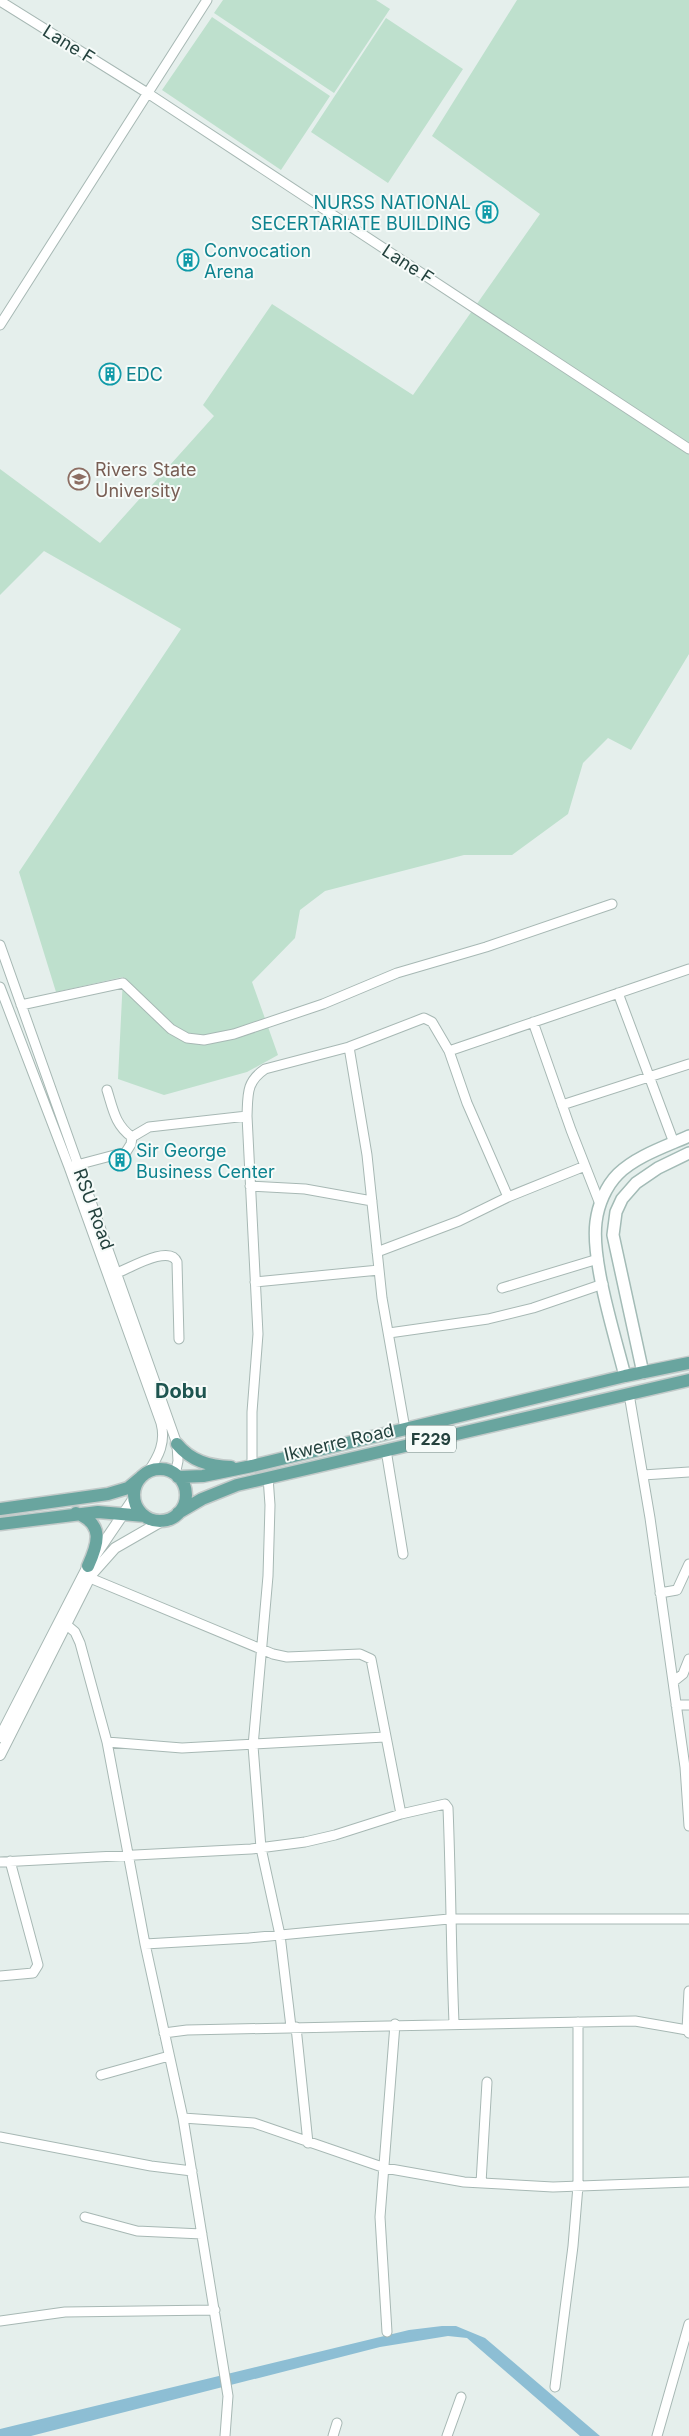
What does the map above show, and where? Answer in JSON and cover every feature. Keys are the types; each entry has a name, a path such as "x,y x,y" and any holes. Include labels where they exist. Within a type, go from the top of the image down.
{"main road":[{"path":"625,1376 603,1284 595,1240 596,1221 600,1204 607,1188 619,1173 674,1142 689,1136"},
{"path":"643,1373 613,1235 616,1212 622,1199 636,1183 658,1168 689,1153"},
{"name":"Ikwerre Road","path":"177,1476 203,1476 248,1467 625,1376 689,1363"},
{"name":"Ikwerre Road","path":"178,1513 217,1492 268,1477 689,1380"},
{"path":"176,1444 188,1456 204,1463 248,1467"},
{"name":"F229","path":"146,1474 164,1470 177,1476"},
{"path":"145,1516 138,1508 134,1498 138,1482 146,1474"},
{"path":"0,1510 108,1494 128,1488 146,1474"},
{"path":"177,1476 186,1491 185,1499 178,1513"},
{"path":"76,1513 90,1520 97,1532 96,1545 89,1572"},
{"path":"0,1524 76,1513 126,1513 162,1521"},
{"name":"F229","path":"162,1521 178,1513"}],"street":[{"path":"0,325 149,94 207,0"},
{"name":"Lane F","path":"0,1 149,94 689,449"},
{"path":"21,1005 123,983 171,1029 187,1038 204,1040 234,1034 261,1025 323,1004 397,973 486,947 612,904"},
{"name":"RSU Road","path":"0,945 161,1423 163,1432 160,1451 146,1474"},
{"path":"449,1051 689,969"},
{"name":"RSU Road","path":"0,987 117,1273 176,1444 177,1476"},
{"path":"618,993 674,1142"},
{"path":"248,1467 258,1334 247,1116 249,1088 254,1076 265,1069 349,1048 424,1018 432,1022 449,1051 467,1103 508,1197"},
{"path":"533,1022 600,1204"},
{"path":"349,1048 367,1155 379,1270 405,1429"},
{"path":"562,1105 689,1064"},
{"path":"107,1090 115,1119 122,1130 132,1137"},
{"path":"132,1137 149,1127 247,1116"},
{"path":"73,1166 126,1152 131,1144 132,1137"},
{"path":"377,1252 459,1221 508,1197 585,1166"},
{"path":"250,1186 304,1189 372,1201"},
{"path":"117,1273 159,1255 168,1254 175,1257 177,1262 179,1339"},
{"path":"502,1288 598,1259"},
{"path":"255,1282 379,1270"},
{"path":"389,1333 488,1319 533,1308 603,1284"},
{"path":"629,1394 643,1475 686,1767 689,1826"},
{"path":"386,1450 403,1554"},
{"path":"643,1475 689,1472"},
{"path":"268,1477 270,1505 268,1576 253,1746 261,1848 280,1935 294,2027 308,2143"},
{"path":"1,1733 89,1572 134,1498"},
{"path":"89,1572 115,1548 162,1521"},
{"path":"660,1593 677,1590 689,1564"},
{"path":"89,1572 261,1650 287,1657 367,1655 371,1659 401,1814"},
{"path":"63,1621 75,1632 80,1643 107,1742 145,1944 183,2118 228,2396 225,2436"},
{"path":"0,1755 63,1621"},
{"path":"673,1682 683,1674 689,1659"},
{"path":"676,1705 689,1705"},
{"path":"107,1742 182,1748 253,1746 385,1737"},
{"path":"0,1862 261,1848 335,1835 401,1814 441,1803 445,1804 448,1808 451,1880 449,1919 454,2023"},
{"path":"0,1976 33,1973 38,1965 10,1861"},
{"path":"145,1944 280,1935 449,1919 689,1920"},
{"path":"164,2034 187,2030 394,2024 635,2021 688,2031 689,1991"},
{"path":"555,2387 578,2186 578,2022"},
{"path":"387,2332 380,2218 394,2024"},
{"path":"101,2075 170,2056"},
{"path":"481,2183 487,2082"},
{"path":"183,2118 209,2118 254,2123 385,2168 481,2183 578,2186 689,2182"},
{"path":"0,2138 151,2166 192,2171"},
{"path":"85,2217 137,2231 202,2234"},
{"path":"0,2321 65,2312 215,2310"},
{"path":"657,2436 689,2324"},
{"path":"447,2436 461,2397"},
{"path":"333,2436 337,2423"}],"green space":[{"path":"223,0 376,0 390,9 334,93 214,13"},
{"path":"517,0 689,0 689,654 631,750 608,738 583,763 568,814 512,855 464,855 325,891 300,910 295,938 252,982 278,1055 247,1072 164,1095 118,1079 123,977 56,992 19,872 181,629 44,551 0,595 0,469 100,543 214,416 203,405 272,304 413,395 540,214 432,136"},
{"path":"212,17 330,96 281,170 162,90"},
{"path":"386,18 463,69 388,183 311,132"}],"water":[{"path":"456,2326 485,2338 600,2436 580,2436 467,2338 448,2336 380,2347 31,2436 0,2436 0,2429 409,2330"}],"place":[{"name":"NURSS NATIONAL SECERTARIATE BUILDING","path":"487,212"},
{"name":"Convocation Arena","path":"188,260"},
{"name":"EDC","path":"110,374"},
{"name":"Rivers State University","path":"79,479"},
{"name":"Sir George Business Center","path":"120,1160"}],"district":[{"name":"Dobu","path":"181,1391"}]}
